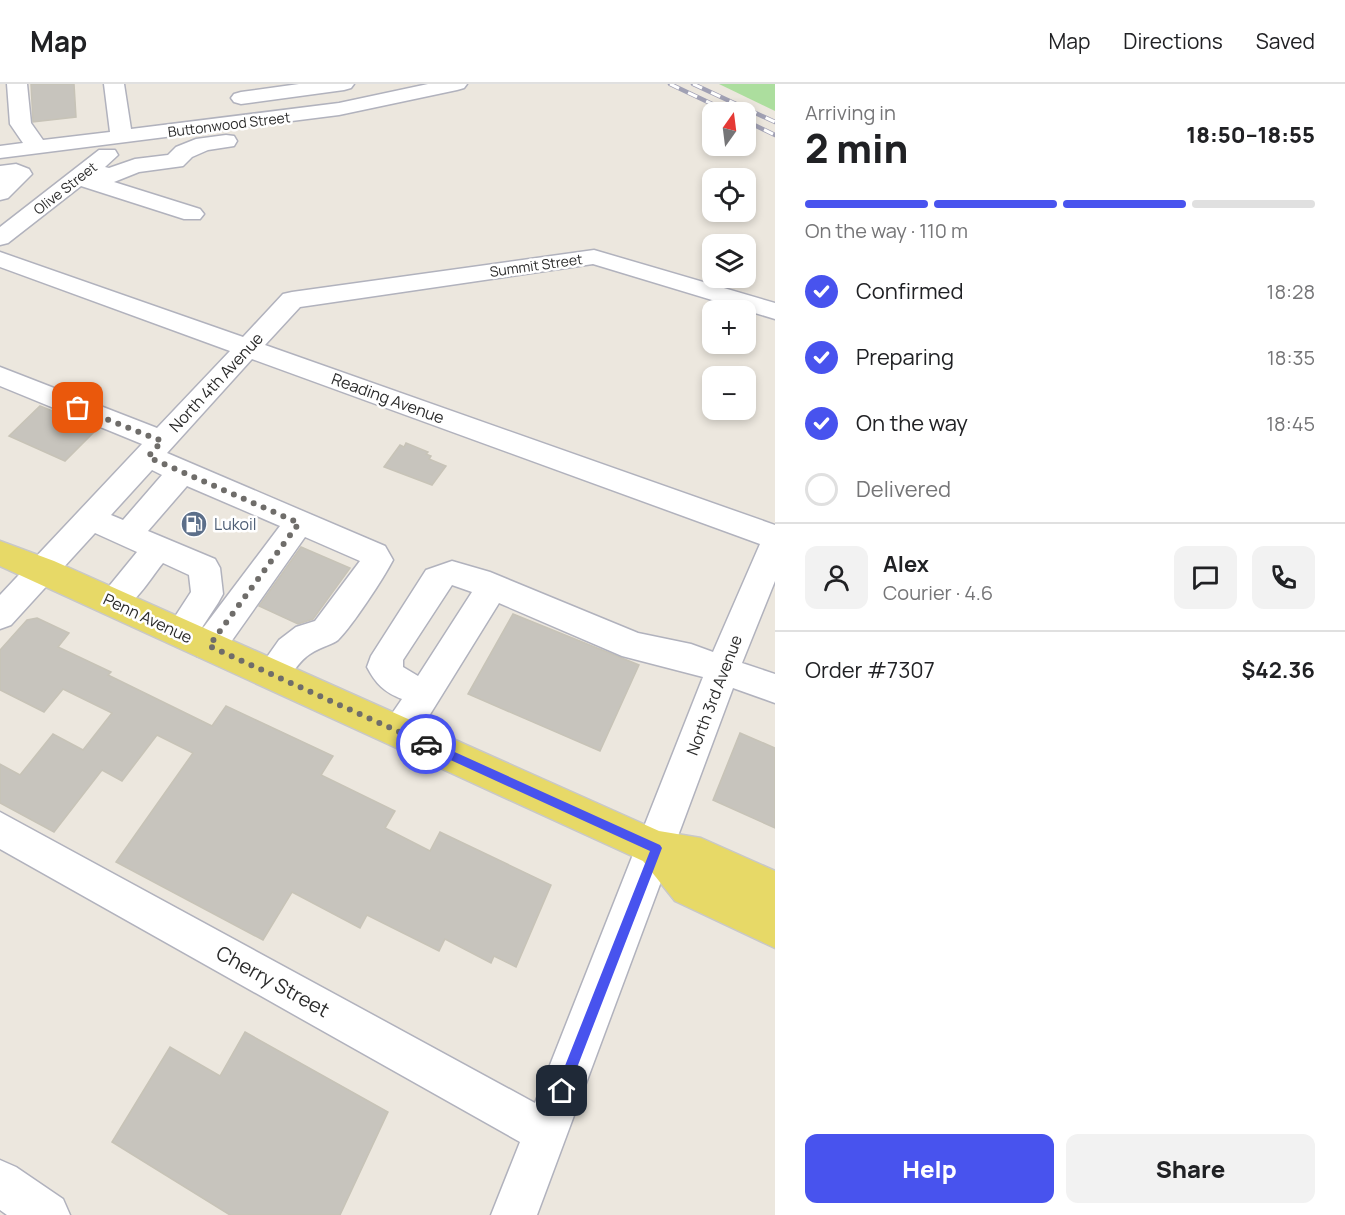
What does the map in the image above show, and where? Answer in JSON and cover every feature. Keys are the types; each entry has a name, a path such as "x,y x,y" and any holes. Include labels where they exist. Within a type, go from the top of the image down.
{"main road":[{"name":"Penn Avenue","path":"0,553 43,570 656,848 702,856 775,890"},
{"name":"Penn Avenue","path":"656,848 689,888 775,929"}],"street":[{"path":"17,84 21,124 30,134 36,147"},
{"path":"114,84 126,137"},
{"name":"Buttonwood Street","path":"0,152 343,109 456,84"},
{"path":"248,121 239,91 338,85 343,109"},
{"path":"84,174 109,176 135,166 175,161 184,152 204,144 299,132 293,115"},
{"name":"Olive Street","path":"0,238 84,174 126,137"},
{"path":"0,173 16,171 21,174 0,193"},
{"path":"84,174 192,214"},
{"name":"Summit Street","path":"292,300 589,257 775,311"},
{"name":"Reading Avenue","path":"0,259 775,537"},
{"name":"North 4th Avenue","path":"0,616 292,300"},
{"path":"0,376 155,449 182,472 374,554 378,560 325,632 308,636 291,650 272,674"},
{"path":"127,535 182,472"},
{"path":"92,519 204,568 207,594 195,639"},
{"path":"195,639 299,523"},
{"name":"North 3rd Avenue","path":"514,1215 723,669 775,543"},
{"path":"113,602 158,548"},
{"path":"424,693 398,683 388,675 384,667 388,656 436,579 452,573 492,586 634,646 691,658 775,689"},
{"path":"397,731 417,706 492,586"},
{"name":"Cherry Street","path":"0,829 546,1133"},
{"path":"1,1186 47,1215"}],"green space":[{"path":"719,84 775,84 775,111"}],"building":[{"path":"31,84 74,84 76,117 33,122"},
{"path":"40,406 97,429 65,461 9,436"},
{"path":"406,443 428,452 426,454 431,456 429,459 446,466 432,485 384,467 400,445 404,447"},
{"path":"301,547 350,568 313,619 298,624 259,606"},
{"path":"513,614 639,665 600,751 468,694"},
{"path":"37,618 69,633 58,647 111,672 108,675 212,726 226,706 333,756 321,775 395,811 385,828 430,851 440,832 551,885 516,967 494,956 491,963 445,939 439,951 367,915 360,928 292,892 263,940 116,862 193,753 157,735 122,781 102,770 54,832 0,803 0,764 20,775 53,734 83,750 112,713 63,689 44,712 0,690 0,650 27,620"},
{"path":"740,733 775,748 775,828 713,800"},
{"path":"245,1032 388,1112 340,1215 230,1215 112,1142 170,1047 220,1076"}],"railway":[{"path":"670,84 708,102"},
{"path":"693,84 775,122"},
{"path":"756,126 775,135"}],"way so far":[{"path":"78,408 162,441 148,457 299,523 209,646 426,744"}],"place":[{"name":"Lukoil","path":"194,524"}],"route":[{"path":"426,744 656,848 562,1091"}]}
